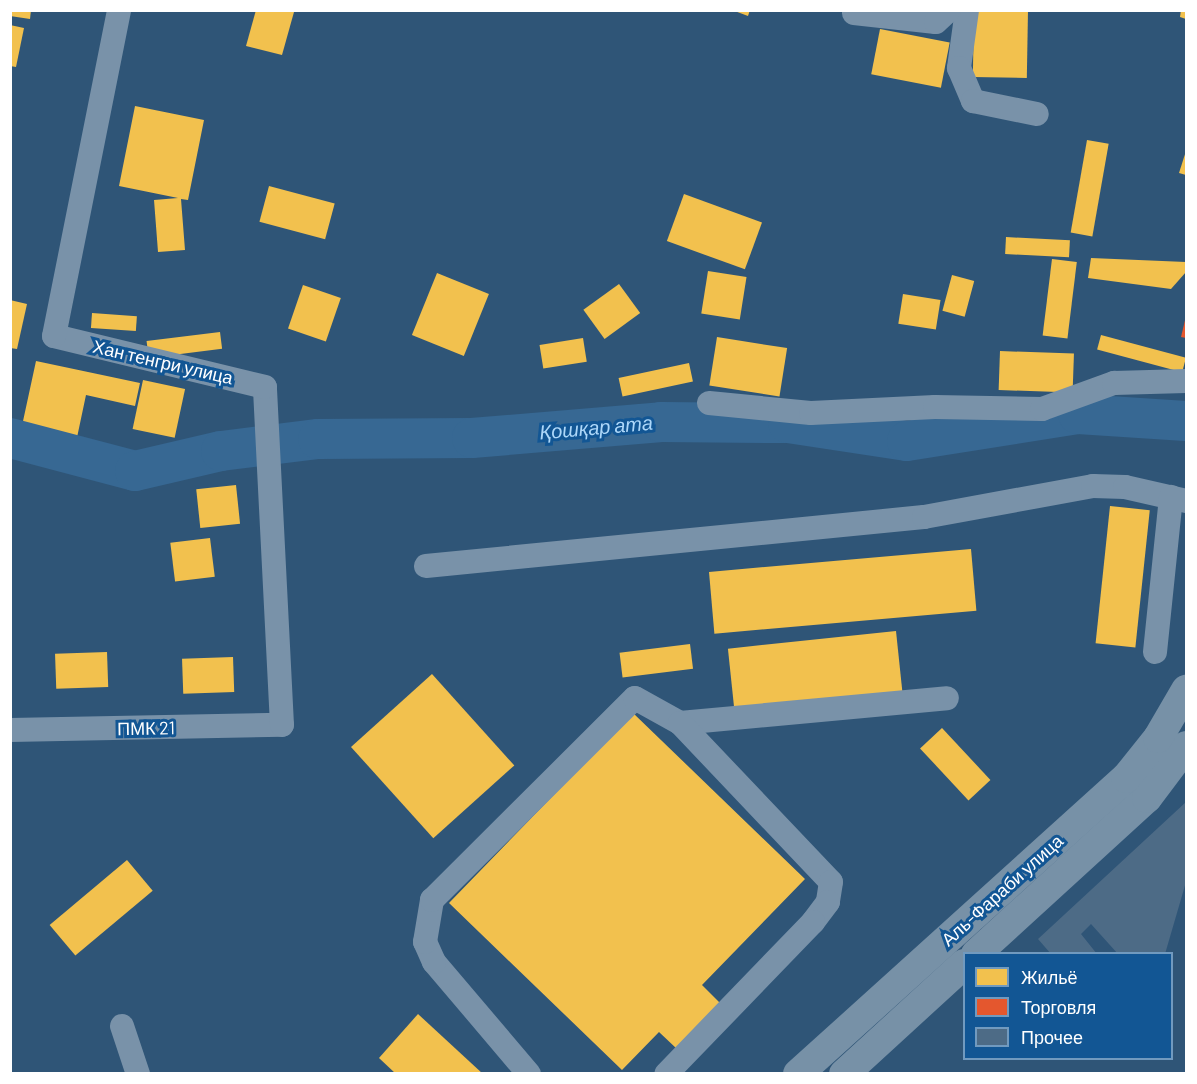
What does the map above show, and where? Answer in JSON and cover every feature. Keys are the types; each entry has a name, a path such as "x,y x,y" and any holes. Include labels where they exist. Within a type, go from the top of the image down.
{"main road":[{"name":"Аль-Фараби улица","path":"798,1074 1126,778 1158,738 1186,690"},
{"name":"Аль-Фараби улица","path":"978,952 1147,798 1186,746"},
{"name":"Аль-Фараби улица","path":"844,1074 963,965"}],"street":[{"name":"Хан тенгри улица","path":"119,10 54,336 265,387 282,725"},
{"path":"854,13 936,22 949,10"},
{"path":"967,10 959,68 973,101 1038,114"},
{"path":"709,403 811,413 935,407 1042,409 1114,383 1186,381"},
{"path":"426,566 924,516 1093,486 1125,487 1179,499 1155,652"},
{"path":"529,1074 434,962 425,942 432,900 635,698 680,723 831,882 828,902 813,922 666,1074"},
{"path":"680,723 947,698"},
{"name":"ПМК 21","path":"10,730 282,725"},
{"path":"122,1026 138,1074"}],"building: Жильё":[{"path":"10,10 31,10 30,19 10,16"},
{"path":"256,10 294,12 282,55 246,46"},
{"path":"732,10 750,10 748,16"},
{"path":"974,10 1028,11 1027,78 973,77"},
{"path":"1181,10 1186,10 1186,19 1180,17"},
{"path":"10,25 24,28 16,67 10,66"},
{"path":"880,29 950,43 941,88 871,74"},
{"path":"135,106 204,120 188,200 181,199 185,250 158,252 154,200 178,198 119,186"},
{"path":"1087,140 1109,144 1092,236 1071,233"},
{"path":"1186,151 1186,175 1179,173"},
{"path":"269,186 335,204 325,239 259,222"},
{"path":"684,194 762,222 745,269 667,241"},
{"path":"1006,237 1070,240 1069,257 1005,254"},
{"path":"1091,258 1186,262 1186,272 1171,289 1088,278"},
{"path":"1052,259 1077,262 1067,338 1043,335"},
{"path":"708,271 747,277 740,320 701,313"},
{"path":"437,273 489,294 464,356 412,335"},
{"path":"952,275 974,281 965,317 942,311"},
{"path":"619,284 640,313 605,339 583,310"},
{"path":"303,285 341,298 326,342 288,328"},
{"path":"903,294 941,300 936,330 898,324"},
{"path":"10,300 27,304 17,349 10,348"},
{"path":"92,313 137,316 136,331 91,328"},
{"path":"220,332 222,349 149,358 147,341"},
{"path":"1101,335 1186,358 1182,372 1097,349"},
{"path":"717,337 787,348 779,397 709,385"},
{"path":"583,338 587,362 543,369 540,345"},
{"path":"1000,351 1074,354 1073,393 999,390"},
{"path":"36,361 140,383 135,406 86,395 75,447 20,435"},
{"path":"689,363 693,382 623,397 619,378"},
{"path":"143,380 185,389 175,438 133,429"},
{"path":"236,485 240,524 200,528 196,489"},
{"path":"1110,506 1150,510 1135,647 1096,643"},
{"path":"210,538 215,577 175,582 170,543"},
{"path":"971,549 976,611 714,634 709,572"},
{"path":"896,631 902,693 734,710 728,649"},
{"path":"690,644 693,669 623,677 620,653"},
{"path":"107,652 108,687 56,689 55,654"},
{"path":"233,657 234,692 183,694 182,659"},
{"path":"432,674 514,765 433,838 351,747"},
{"path":"633,713 805,879 702,985 721,1004 677,1049 659,1032 622,1070 449,903"},
{"path":"942,728 990,780 968,800 920,748"},
{"path":"127,860 153,891 75,956 50,925"},
{"path":"418,1014 483,1074 396,1074 379,1058"}],"building: Торговля":[{"path":"1186,316 1186,338 1181,337"}],"building: Прочее":[{"path":"1186,802 1186,882 1166,952 1116,952 1091,924 1081,934 1095,952 1049,952 1038,939"}],"waterway":[{"name":"Қошқар ата","path":"10,438 135,471 221,451 318,439 472,438 661,422 788,423 907,441 1078,414 1186,421"}]}
